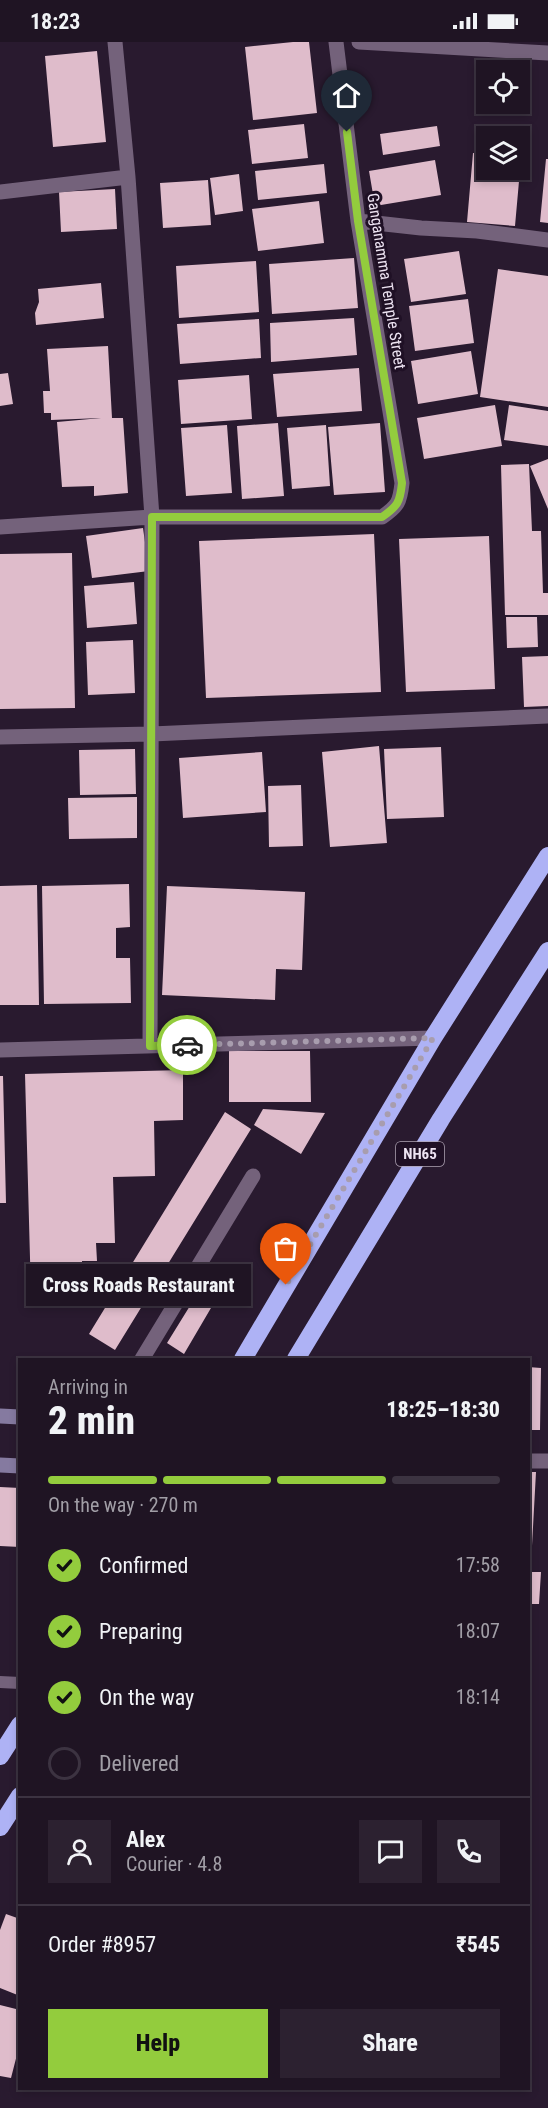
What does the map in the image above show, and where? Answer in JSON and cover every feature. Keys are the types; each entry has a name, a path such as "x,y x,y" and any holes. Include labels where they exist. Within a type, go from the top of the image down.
{"highway":[{"name":"NH65","path":"244,1358 433,1038 548,856"},
{"name":"NH65","path":"297,1358 441,1119 548,951"},
{"path":"0,1756 18,1728"},
{"path":"0,1827 18,1799"}],"street":[{"path":"115,42 128,177 152,517 150,1046"},
{"name":"Ganganamma Temple Street","path":"152,517 382,517 400,500 402,483 358,221 336,42"},
{"path":"359,42 548,52"},
{"path":"0,192 128,177"},
{"path":"358,221 477,231 548,240"},
{"path":"0,527 152,517"},
{"path":"0,736 152,734 548,716"},
{"path":"0,1050 433,1038"},
{"path":"143,1358 253,1176"},
{"path":"0,1416 18,1417"},
{"path":"530,1461 548,1461"},
{"path":"0,1465 18,1466"}],"lane":[{"path":"0,1682 18,1683"}],"building":[{"path":"309,42 317,113 253,120 245,47"},
{"path":"97,51 106,142 53,147 45,56"},
{"path":"304,124 308,158 252,164 248,130"},
{"path":"437,126 440,146 383,155 380,134"},
{"path":"473,153 476,153 476,180 519,180 515,226 467,222"},
{"path":"546,159 548,159 548,223 540,222"},
{"path":"435,160 441,195 375,206 369,171"},
{"path":"324,164 327,193 258,200 255,171"},
{"path":"239,174 243,211 215,215 210,178"},
{"path":"208,180 211,225 163,228 160,183"},
{"path":"115,189 117,229 61,232 59,192"},
{"path":"319,201 324,243 258,251 252,209"},
{"path":"459,251 466,294 411,302 404,259"},
{"path":"354,258 358,308 272,314 269,264"},
{"path":"256,261 259,312 179,318 176,266"},
{"path":"498,269 548,276 548,407 480,397"},
{"path":"101,283 104,318 36,325 38,289"},
{"path":"468,299 474,343 415,351 409,306"},
{"path":"354,318 357,355 271,362 270,323"},
{"path":"259,319 261,358 180,364 177,324"},
{"path":"108,346 112,418 123,418 128,493 94,496 94,486 62,487 57,422 101,418 51,420 51,413 44,413 43,391 50,391 47,349"},
{"path":"471,351 478,394 418,404 411,361"},
{"path":"359,368 362,411 277,417 273,374"},
{"path":"8,373 13,404 0,406 0,374"},
{"path":"249,375 252,419 181,424 178,380"},
{"path":"495,405 502,446 424,459 417,418"},
{"path":"509,405 548,411 548,446 504,440"},
{"path":"278,423 284,496 242,499 237,426"},
{"path":"380,423 385,492 334,495 328,427"},
{"path":"227,425 232,493 186,496 181,428"},
{"path":"326,425 330,486 292,489 287,428"},
{"path":"548,459 548,509 530,466"},
{"path":"529,464 532,531 541,531 543,593 548,593 548,615 505,615 501,465"},
{"path":"143,528 149,571 92,578 86,536"},
{"path":"374,534 381,692 206,698 199,541"},
{"path":"489,536 495,689 406,692 399,539"},
{"path":"72,553 75,708 0,709 0,554"},
{"path":"134,582 137,624 87,628 84,586"},
{"path":"506,617 537,617 538,647 507,648"},
{"path":"133,640 135,693 88,695 86,642"},
{"path":"548,656 548,706 524,707 522,657"},
{"path":"379,746 387,843 330,847 322,752"},
{"path":"441,747 444,817 387,819 384,749"},
{"path":"135,749 136,794 80,795 79,750"},
{"path":"262,752 266,812 183,818 179,758"},
{"path":"301,785 303,846 269,847 268,786"},
{"path":"137,797 137,838 69,839 68,798"},
{"path":"129,884 130,927 116,928 116,958 130,958 131,1003 44,1004 42,886"},
{"path":"37,885 39,1005 0,1005 0,886"},
{"path":"167,886 305,892 302,970 276,969 275,1000 162,995"},
{"path":"229,1051 310,1051 311,1102 229,1102"},
{"path":"183,1070 183,1120 154,1121 155,1176 113,1177 115,1243 96,1243 97,1261 82,1261 83,1294 31,1295 25,1074"},
{"path":"0,1076 3,1076 6,1203 0,1203"},
{"path":"263,1109 325,1113 301,1154 254,1125"},
{"path":"225,1112 251,1129 115,1350 89,1334"},
{"path":"201,1288 218,1296 184,1354 167,1343"},
{"path":"530,1367 541,1368 540,1430 530,1430"},
{"path":"530,1472 536,1472 531,1564"},
{"path":"0,1487 18,1488 18,1547 0,1546"},
{"path":"530,1572 541,1572 539,1604 530,1604"},
{"path":"6,1914 18,1918 18,1995 0,1988 0,1930"},
{"path":"0,2005 18,2010 18,2051 11,2078 0,2076"}],"way so far":[{"path":"187,1045 433,1038 286,1285"}],"place":[{"name":"Cross Roads Restaurant","path":"286,1285"}],"route":[{"path":"187,1045 150,1046 152,517 382,517 400,500 402,483 358,221 347,132"}]}
